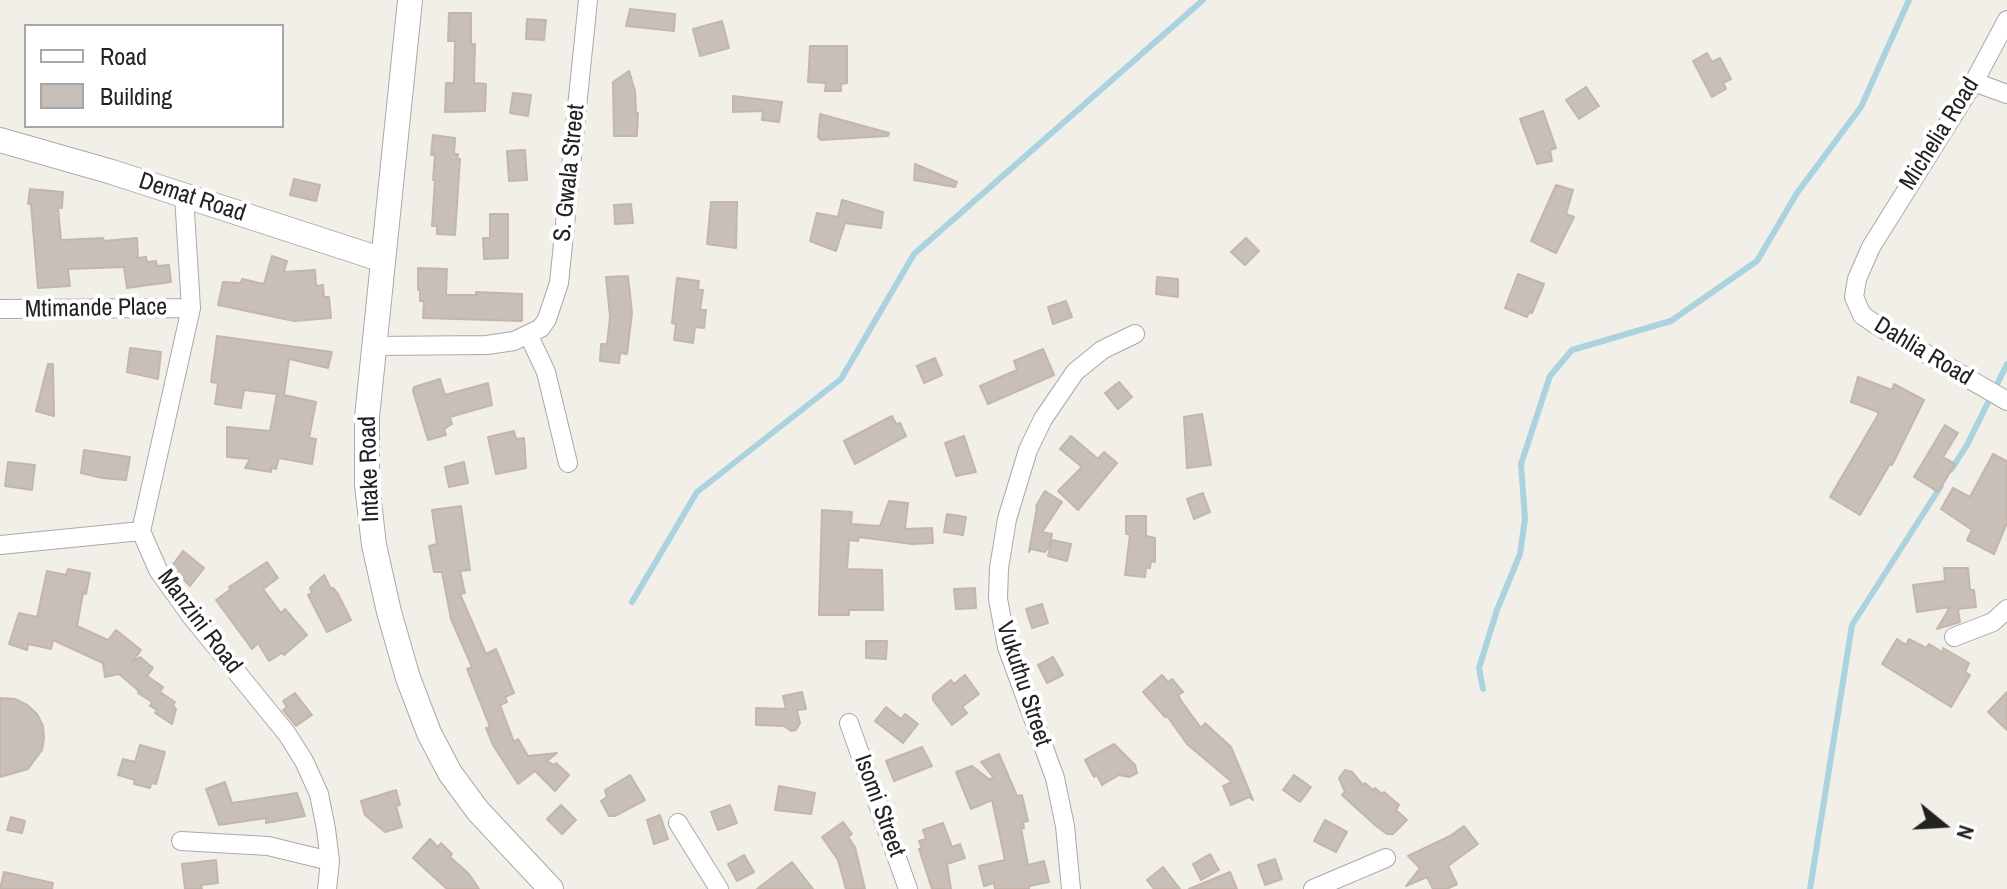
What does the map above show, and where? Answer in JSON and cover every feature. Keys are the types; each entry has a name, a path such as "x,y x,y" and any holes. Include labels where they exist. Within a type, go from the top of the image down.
{"street":[{"name":"Intake Road","path":"410,0 367,417 367,485 377,559 408,678 429,733 450,773 478,811 551,889"},
{"name":"S. Gwala Street","path":"529,336 541,328 547,319 559,283 588,0"},
{"name":"Michelia Road","path":"1871,247 1974,82 2007,20"},
{"path":"1974,82 2007,94"},
{"name":"Demat Road","path":"0,140 112,172 383,260"},
{"path":"0,545 141,531 191,308 184,196"},
{"name":"Dahlia Road","path":"1871,247 1857,279 1854,297 1862,315 2007,401"},
{"name":"Mtimande Place","path":"0,309 191,308"},
{"name":"Vukuthu Street","path":"1071,889 1065,826 1055,778 1007,647 998,599 999,568 1007,519 1028,450 1043,419 1075,372 1102,350 1135,334"},
{"path":"373,346 487,345 529,336 546,372 568,463"},
{"name":"Manzini Road","path":"141,531 166,582 287,734 304,761 319,794 330,861 327,889"},
{"path":"1954,637 1993,622 2007,609"},
{"name":"Isomi Street","path":"849,723 908,889"},
{"path":"678,823 719,889"},
{"path":"181,841 268,846 330,861"},
{"path":"1313,889 1386,858"}],"building":[{"path":"630,9 675,14 674,31 626,26"},
{"path":"449,13 471,13 471,44 475,44 474,83 486,84 485,111 445,112 446,83 454,83 455,41 448,41"},
{"path":"527,19 546,20 544,40 526,39"},
{"path":"722,21 729,48 700,56 693,29"},
{"path":"810,46 847,46 847,83 841,84 841,91 825,91 826,83 808,82"},
{"path":"1707,53 1712,62 1720,58 1731,79 1723,83 1726,89 1712,97 1693,61"},
{"path":"629,71 638,113 637,136 614,136 613,82"},
{"path":"1586,87 1599,106 1579,119 1566,100"},
{"path":"513,93 531,95 528,116 510,113"},
{"path":"733,96 782,102 779,122 762,120 763,111 733,112"},
{"path":"1543,111 1556,148 1550,150 1552,161 1537,164 1520,119"},
{"path":"820,114 889,133 888,136 821,140 818,137"},
{"path":"433,135 455,138 454,154 458,154 457,159 460,159 455,235 437,234 437,226 432,226 435,180 435,155 431,155"},
{"path":"525,150 527,180 509,181 507,151"},
{"path":"915,164 957,182 955,187 914,180"},
{"path":"294,179 320,185 316,201 290,195"},
{"path":"1556,185 1573,190 1566,214 1574,217 1556,253 1531,241"},
{"path":"30,189 63,192 62,208 58,207 61,240 137,238 138,258 146,257 147,262 156,261 157,266 169,265 171,282 127,288 124,267 68,269 70,286 38,288 31,204 28,204"},
{"path":"842,200 883,212 881,228 845,223 836,251 810,241 817,213 838,217"},
{"path":"711,202 737,202 736,248 707,244"},
{"path":"631,204 633,223 615,224 614,205"},
{"path":"490,214 508,214 508,258 484,259 483,238 490,238"},
{"path":"1246,238 1259,251 1245,265 1231,252"},
{"path":"272,256 287,261 284,272 315,270 316,286 323,285 324,297 329,297 331,318 294,321 218,305 223,282 241,283 242,279 264,284"},
{"path":"418,268 447,269 446,295 476,295 476,292 522,294 522,321 423,318 424,301 420,301 418,290"},
{"path":"1518,274 1544,284 1532,313 1529,312 1527,317 1505,308"},
{"path":"628,276 632,313 627,354 620,353 619,363 600,361 601,344 607,344 610,317 606,277"},
{"path":"1157,277 1178,279 1178,297 1156,294"},
{"path":"677,278 699,281 698,290 703,290 700,310 706,310 704,328 695,327 693,343 674,340 676,324 672,323"},
{"path":"1066,301 1072,317 1053,324 1048,307"},
{"path":"217,336 332,352 328,368 289,359 284,395 316,402 309,438 316,439 312,464 279,458 276,469 271,468 271,472 245,468 250,459 227,457 227,427 270,431 277,394 244,390 241,408 215,404 218,383 211,382"},
{"path":"130,348 161,352 158,379 127,372"},
{"path":"1043,349 1054,375 988,404 980,386 1017,370 1014,361"},
{"path":"935,358 942,375 924,383 917,366"},
{"path":"48,364 53,364 54,416 36,411"},
{"path":"1858,377 1892,390 1894,384 1924,400 1892,465 1860,515 1830,497 1878,415 1878,412 1851,402"},
{"path":"440,379 445,395 488,383 492,405 450,417 452,424 444,429 446,435 428,440 413,391 414,387"},
{"path":"1119,382 1132,397 1118,409 1105,393"},
{"path":"1202,414 1211,465 1187,468 1184,417"},
{"path":"892,416 896,424 900,423 906,436 855,464 844,441"},
{"path":"1945,425 1958,433 1943,457 1955,464 1938,492 1914,477"},
{"path":"514,431 516,439 524,438 526,468 496,474 488,437"},
{"path":"964,436 976,472 956,476 945,443"},
{"path":"1071,436 1098,459 1104,452 1117,463 1078,510 1058,491 1082,467 1060,449"},
{"path":"84,450 130,457 126,480 81,473"},
{"path":"1993,454 2007,461 2007,523 1994,554 1967,540 1972,530 1941,509 1953,488 1970,497"},
{"path":"8,462 35,465 32,490 5,486"},
{"path":"464,462 468,483 449,487 445,467"},
{"path":"1045,491 1062,502 1042,532 1052,534 1049,547 1045,552 1031,549 1029,552 1036,506"},
{"path":"1203,493 1210,512 1194,519 1187,499"},
{"path":"889,501 908,503 905,529 932,528 933,543 912,544 859,537 858,541 849,540 847,569 882,570 883,610 849,610 849,615 819,615 822,510 852,512 851,524 880,526"},
{"path":"461,506 470,570 460,571 465,593 460,594 486,654 496,649 514,693 505,697 507,702 500,705 514,742 518,739 528,756 557,753 547,761 556,763 569,775 555,791 535,771 518,784 493,745 486,728 490,727 467,669 472,667 451,619 442,572 434,572 429,546 437,544 432,510"},
{"path":"947,514 966,517 963,535 944,532"},
{"path":"1126,516 1146,516 1146,536 1155,538 1155,562 1151,561 1150,568 1146,568 1145,577 1125,575 1130,534 1126,534"},
{"path":"1052,540 1071,544 1067,561 1048,556"},
{"path":"183,551 204,568 190,586 171,567"},
{"path":"267,562 278,578 263,589 281,613 285,609 307,635 284,655 282,653 269,661 258,643 252,649 216,600 231,589 229,587"},
{"path":"1944,568 1968,568 1970,590 1974,590 1976,607 1958,609 1960,622 1937,629 1950,607 1917,612 1913,585 1945,581"},
{"path":"68,569 90,573 77,626 108,640 116,630 141,650 132,662 140,657 153,668 147,676 163,687 160,692 175,702 172,724 155,713 157,710 150,706 152,702 119,674 105,677 103,663 53,640 51,649 28,644 27,650 9,644 19,613 37,617 47,571 66,575"},
{"path":"324,575 351,620 327,632 308,595 312,593 310,588"},
{"path":"975,588 976,608 956,609 954,589"},
{"path":"1042,604 1048,623 1032,628 1026,609"},
{"path":"1897,639 1906,645 1909,639 1926,648 1929,644 1944,653 1943,648 1969,663 1965,672 1970,675 1951,707 1882,664"},
{"path":"866,641 887,641 886,659 866,658"},
{"path":"1053,657 1063,675 1047,683 1038,665"},
{"path":"965,675 979,694 962,707 967,713 952,725 933,700 933,695 951,680 954,684"},
{"path":"1162,675 1168,682 1172,679 1183,692 1178,695 1201,728 1205,723 1231,747 1253,800 1249,797 1231,805 1223,786 1232,782 1187,744 1167,716 1143,692"},
{"path":"802,692 806,709 797,710 800,723 796,730 791,731 784,726 756,725 756,708 786,709 783,696"},
{"path":"2007,692 2007,730 1988,712"},
{"path":"295,693 312,715 296,726 283,710 287,707 283,701"},
{"path":"0,698 15,699 37,714 44,738 42,750 28,769 0,777"},
{"path":"886,707 901,719 905,714 918,724 903,743 875,721"},
{"path":"1114,744 1135,765 1137,773 1129,777 1119,775 1102,785 1085,760"},
{"path":"140,745 165,752 156,784 151,783 150,788 118,775 123,759 135,762"},
{"path":"922,747 932,766 894,781 886,761"},
{"path":"999,754 1017,796 1022,795 1028,821 1023,822 1024,828 1021,828 1028,865 1044,861 1049,882 1029,886 1029,889 995,889 994,883 984,886 979,866 1005,860 992,800 971,809 956,772 972,766 990,780 993,777 981,762"},
{"path":"1345,770 1352,772 1363,785 1365,783 1382,794 1384,792 1399,805 1396,810 1407,820 1393,834 1387,834 1376,826 1342,795 1345,792 1339,778"},
{"path":"630,775 645,800 615,816 609,816 601,801 607,797 605,790"},
{"path":"1294,775 1311,787 1300,802 1283,790"},
{"path":"225,782 232,803 297,793 305,816 266,823 266,818 219,825 206,789"},
{"path":"779,786 815,793 811,814 775,810"},
{"path":"396,790 400,805 396,806 402,827 385,832 365,815 361,801"},
{"path":"561,805 576,820 562,834 547,819"},
{"path":"730,805 737,823 718,830 711,812"},
{"path":"660,815 668,839 654,844 647,820"},
{"path":"11,817 25,821 22,833 7,830"},
{"path":"1325,820 1347,832 1336,852 1314,841"},
{"path":"843,822 852,834 848,837 855,847 865,889 846,889 838,860 822,837"},
{"path":"943,823 952,847 960,844 965,858 947,864 951,889 932,889 919,841 926,839 923,830"},
{"path":"1464,826 1478,844 1448,866 1457,884 1447,889 1433,889 1427,877 1406,886 1420,868 1408,856"},
{"path":"430,839 438,847 441,843 452,854 450,857 469,874 479,889 447,889 413,858"},
{"path":"1210,854 1219,870 1201,880 1193,864"},
{"path":"744,855 754,872 737,881 728,864"},
{"path":"1275,859 1282,879 1265,885 1258,865"},
{"path":"216,860 218,883 201,885 202,889 185,889 182,864"},
{"path":"792,862 813,889 757,889"},
{"path":"1163,867 1180,889 1154,889 1147,880"},
{"path":"4,872 53,883 52,889 0,889"},
{"path":"1230,872 1237,889 1189,889"}],"waterway":[{"path":"632,602 697,492 841,379 914,254 1203,0"},
{"path":"1483,689 1479,668 1497,610 1520,554 1525,519 1521,464 1550,376 1572,350 1671,321 1757,261 1797,193 1861,107 1909,0"},
{"path":"1951,470 1967,445 2007,364"},
{"path":"1810,889 1852,625 1941,486"}]}
